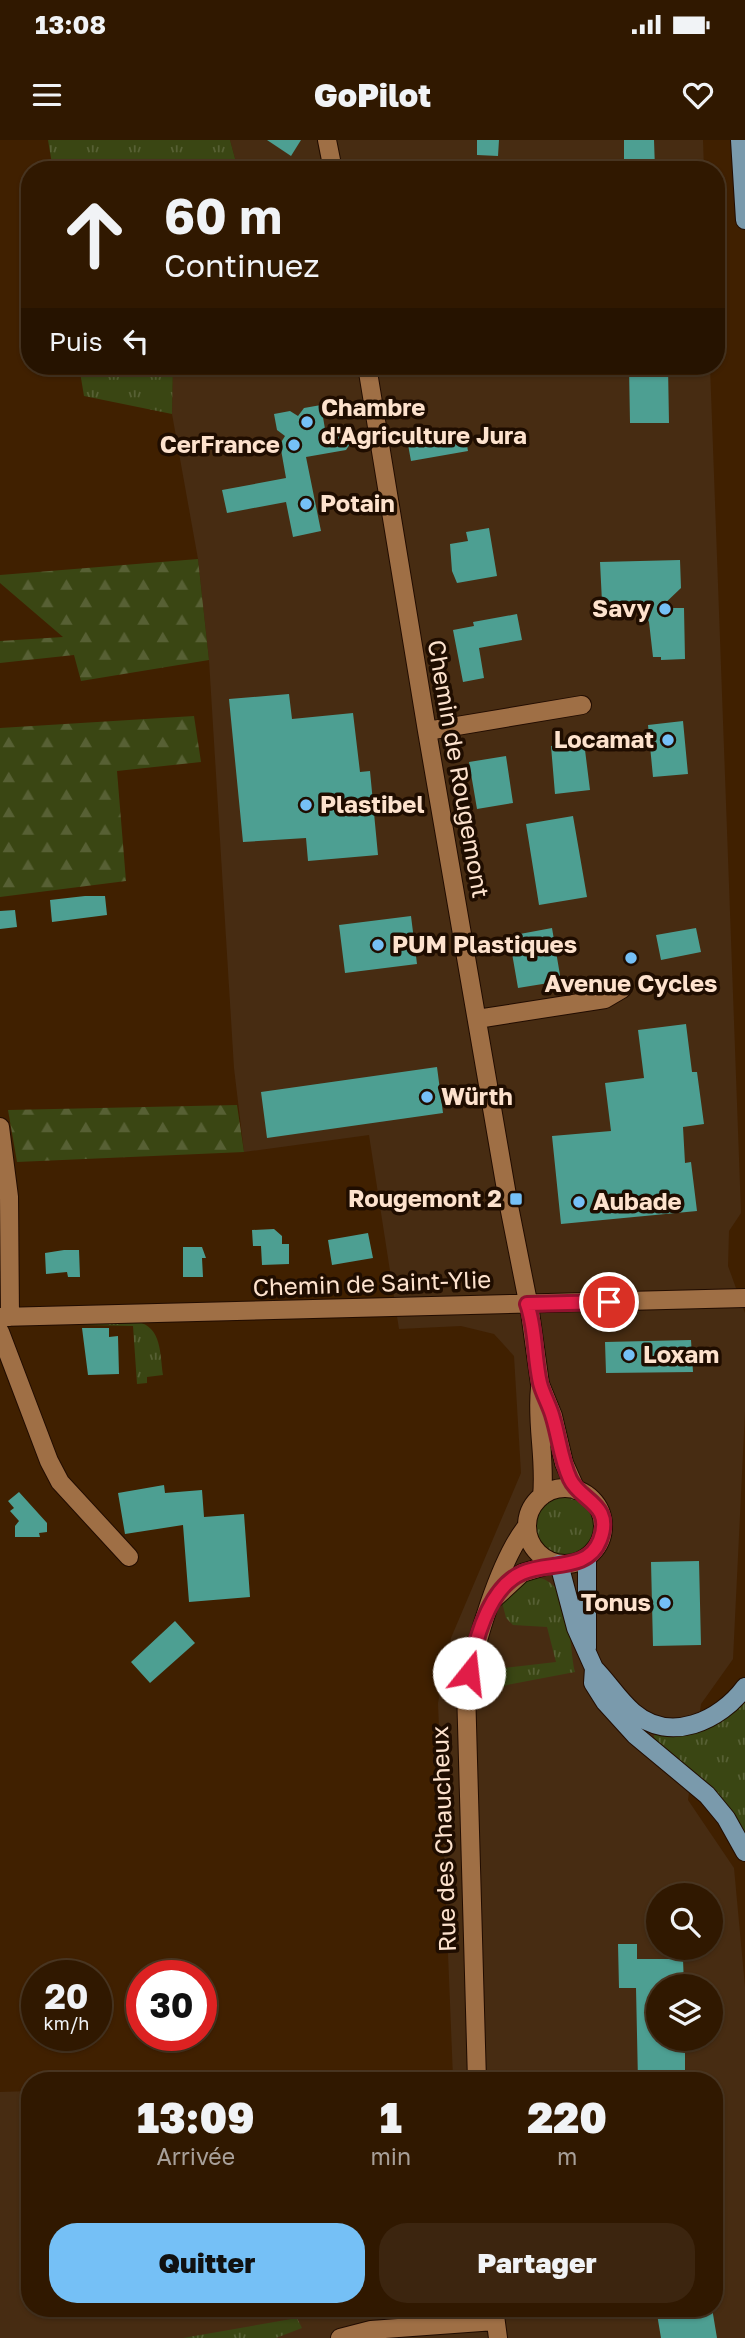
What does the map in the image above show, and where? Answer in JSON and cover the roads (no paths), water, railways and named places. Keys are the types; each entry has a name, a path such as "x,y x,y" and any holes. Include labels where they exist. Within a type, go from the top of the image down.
{"main road":[{"path":"740,140 745,219"},
{"path":"587,1557 587,1648"},
{"path":"557,1563 576,1628 594,1668 632,1712 653,1724 665,1727 709,1719 728,1707 745,1687"},
{"path":"594,1668 593,1684 612,1712 707,1796 726,1818 745,1852"}],"street":[{"path":"327,140 331,161"},
{"name":"Chemin de Rougemont","path":"368,375 426,731 540,1384"},
{"path":"426,731 582,705"},
{"path":"477,1019 605,999 622,989"},
{"path":"0,1127 9,1197 5,1317"},
{"name":"Chemin de Saint-Ylie","path":"5,1317 745,1297"},
{"path":"0,1332 49,1461 60,1482 129,1557"},
{"path":"540,1384 553,1416 564,1463 576,1490"},
{"path":"540,1384 537,1413 543,1464 542,1496"},
{"path":"562,1488 576,1490 594,1501 602,1518 600,1540 587,1557 574,1563 557,1563 535,1549 527,1525 534,1504 542,1496 562,1488"},
{"name":"Rue des Chaucheux","path":"477,2072 465,1712 472,1658 498,1580 517,1537 527,1525"},
{"name":"Rue des Chaucheux","path":"493,1601 522,1573 557,1563"},
{"path":"340,2338 383,2329 496,2322"}],"place":[{"name":"Chambre d'Agriculture Jura","path":"307,422"},
{"name":"CerFrance","path":"294,445"},
{"name":"Potain","path":"306,504"},
{"name":"Savy","path":"665,609"},
{"name":"Locamat","path":"668,740"},
{"name":"Plastibel","path":"306,805"},
{"name":"PUM Plastiques","path":"378,945"},
{"name":"Avenue Cycles","path":"631,958"},
{"name":"Würth","path":"427,1097"},
{"name":"Rougemont 2","path":"516,1199"},
{"name":"Aubade","path":"579,1202"},
{"name":"Loxam","path":"629,1355"},
{"name":"Tonus","path":"665,1603"}]}
